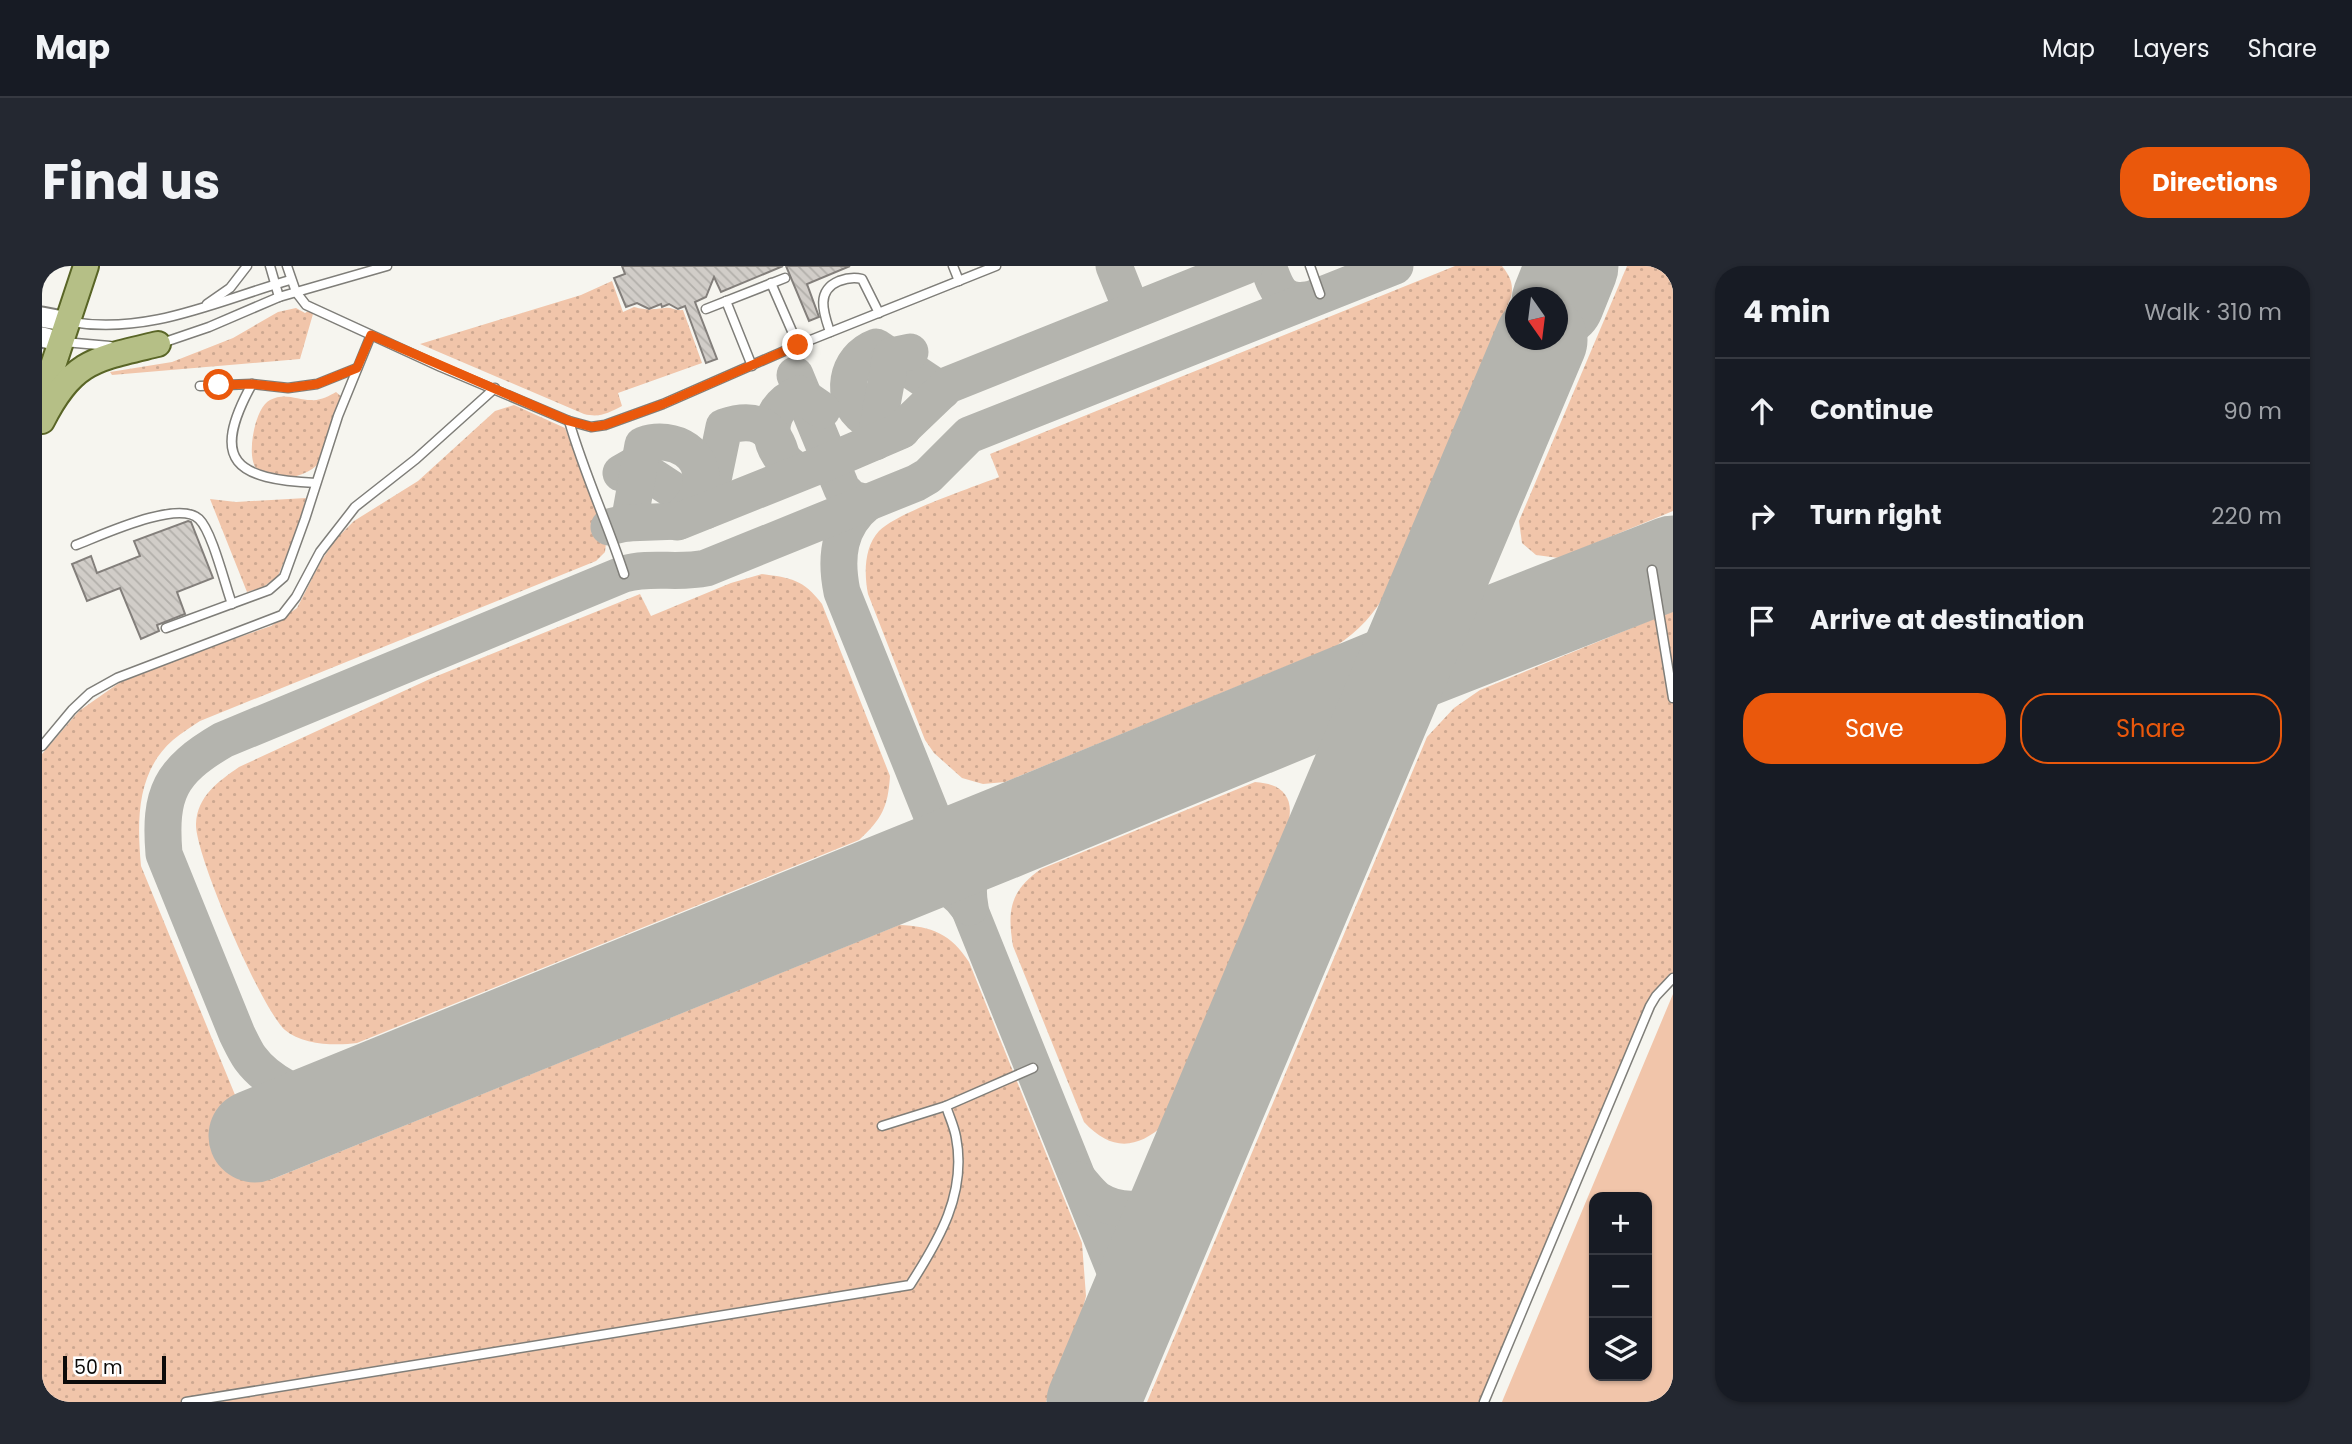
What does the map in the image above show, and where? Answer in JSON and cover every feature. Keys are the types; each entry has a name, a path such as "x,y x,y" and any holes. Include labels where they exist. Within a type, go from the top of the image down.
{"main road":[{"path":"42,399 57,333 86,266"},
{"path":"42,421 69,378 80,370 105,358 158,344"}],"street":[{"path":"42,317 57,333"}],"lane":[{"path":"195,311 230,288 247,266"},
{"path":"271,266 279,297"},
{"path":"287,266 296,292 306,305 569,421 592,427 605,425 996,266"},
{"path":"953,266 959,281"},
{"path":"1310,266 1320,294"},
{"path":"57,333 102,346 158,344 209,327 279,297 382,271"},
{"path":"830,332 822,299 826,290 834,283 856,277 862,279 879,313"},
{"path":"706,309 785,278"},
{"path":"57,333 154,322 290,279"},
{"path":"771,283 798,345"},
{"path":"726,301 752,366"},
{"path":"166,628 269,590 284,577 371,335"},
{"path":"200,386 252,384 288,388 317,384 357,368"},
{"path":"252,384 232,431 232,453 238,463 262,477 316,483"},
{"path":"42,746 90,693 117,678 282,615 296,597 320,552 355,507 416,459 495,388"},
{"path":"569,421 624,574"},
{"path":"76,545 162,515 185,513 198,517 207,530 232,604"},
{"path":"1652,570 1673,698"},
{"path":"1484,1402 1650,1006 1673,978"},
{"path":"882,1126 946,1105 1033,1068"},
{"path":"186,1402 910,1285 949,1217 957,1185 956,1138 946,1105"}],"shaded area":[{"path":"1455,266 1502,266 1511,280 1512,287 1505,287 1505,311 1388,590 1359,628 1336,646 1005,782 983,784 962,778 934,753 925,740 868,594 866,561 874,537 888,524 918,508 999,477 990,454"},
{"path":"1627,266 1673,266 1673,511 1559,558 1536,555 1522,543 1519,521"},
{"path":"612,281 623,312 634,307 683,310 702,363 618,393 622,406 604,414 584,414 420,344 581,295"},
{"path":"296,308 305,313 310,310 313,314 300,359 112,375 110,372 172,362 233,338 278,312"},
{"path":"336,392 343,398 329,442 319,463 306,473 288,478 262,474 253,462 252,443 256,421 265,404 275,398 314,400"},
{"path":"514,405 565,428 607,533 605,552 596,561 200,721 176,737 161,753 146,782 140,815 141,866 270,1180 899,925 921,927 948,938 969,962 1082,1243 1086,1296 1078,1330 1046,1402 42,1402 42,754 79,711 119,683 184,656 271,626 297,608 321,561 336,539 354,521 418,481 495,411"},
{"path":"306,498 297,530 278,576 262,588 247,592 210,499 236,502"},
{"path":"762,574 796,581 809,589 822,604 890,776 888,796 882,812 859,840 357,1043 329,1044 310,1041 300,1039 285,1030 261,994 246,964 206,866 196,824 200,805 210,790 239,767 432,678 640,594 651,616 731,583"},
{"path":"1673,611 1673,980 1659,989 1481,1402 1147,1402 1427,737 1454,708 1480,690"},
{"path":"1255,782 1275,786 1282,791 1289,803 1289,821 1165,1124 1144,1139 1134,1142 1124,1144 1104,1138 1084,1122 1013,946 1010,922 1013,902 1023,885 1041,869"},
{"path":"1673,994 1673,1402 1502,1402 1589,1194 1589,1381 1652,1381 1652,1192 1590,1192"}],"building":[{"path":"622,266 783,266 721,292 714,277 706,297 695,302 717,359 706,363 685,306 678,309 669,304 662,307 661,304 649,309 637,303 626,307 614,278 625,274"},
{"path":"786,266 850,266 807,284 819,317 809,321"},
{"path":"191,522 213,578 177,592 185,614 157,625 159,631 141,639 120,588 87,601 72,564 91,556 97,573 140,556 134,541"}],"taxiway":[{"path":"1114,266 1132,311"},
{"path":"609,527 626,523 680,521 830,461 900,431 948,385 1245,266"},
{"path":"1268,266 1276,286 1284,296 1305,300"},
{"path":"330,1106 276,1082 248,1055 164,854 166,799 180,774 191,762 223,740 624,574 706,568 916,483 928,476 969,435 1395,266"},
{"path":"1552,266 1557,287"},
{"path":"902,430 873,423 856,410 851,400 849,380 852,369 866,352 876,347 942,391"},
{"path":"875,442 891,356 910,352"},
{"path":"795,375 842,489 852,499 867,503 857,512 844,532 839,555 842,592 1119,1281 1121,1320 1111,1358"},
{"path":"801,472 789,465 774,445 773,421 786,401 799,394 822,410"},
{"path":"709,499 724,427 744,423 760,426 772,436 781,454"},
{"path":"629,523 643,445 654,442 677,445 694,457 699,466 699,495 677,522"},
{"path":"621,473 635,465 705,511"},
{"path":"970,907 968,894 971,872 981,854 1008,831"},
{"path":"893,878 935,882 953,891 968,907"},
{"path":"1079,1180 1095,1198 1109,1205 1144,1208 1166,1200 1175,1193 1197,1155"}],"runway":[{"path":"1564,287 1572,266"},
{"path":"1093,1402 1537,350"},
{"path":"255,1136 1403,668 1673,562"}],"route":[{"path":"219,385 252,384 288,388 317,384 357,368 371,335 569,421 592,427 605,425 663,404 798,345"}]}
